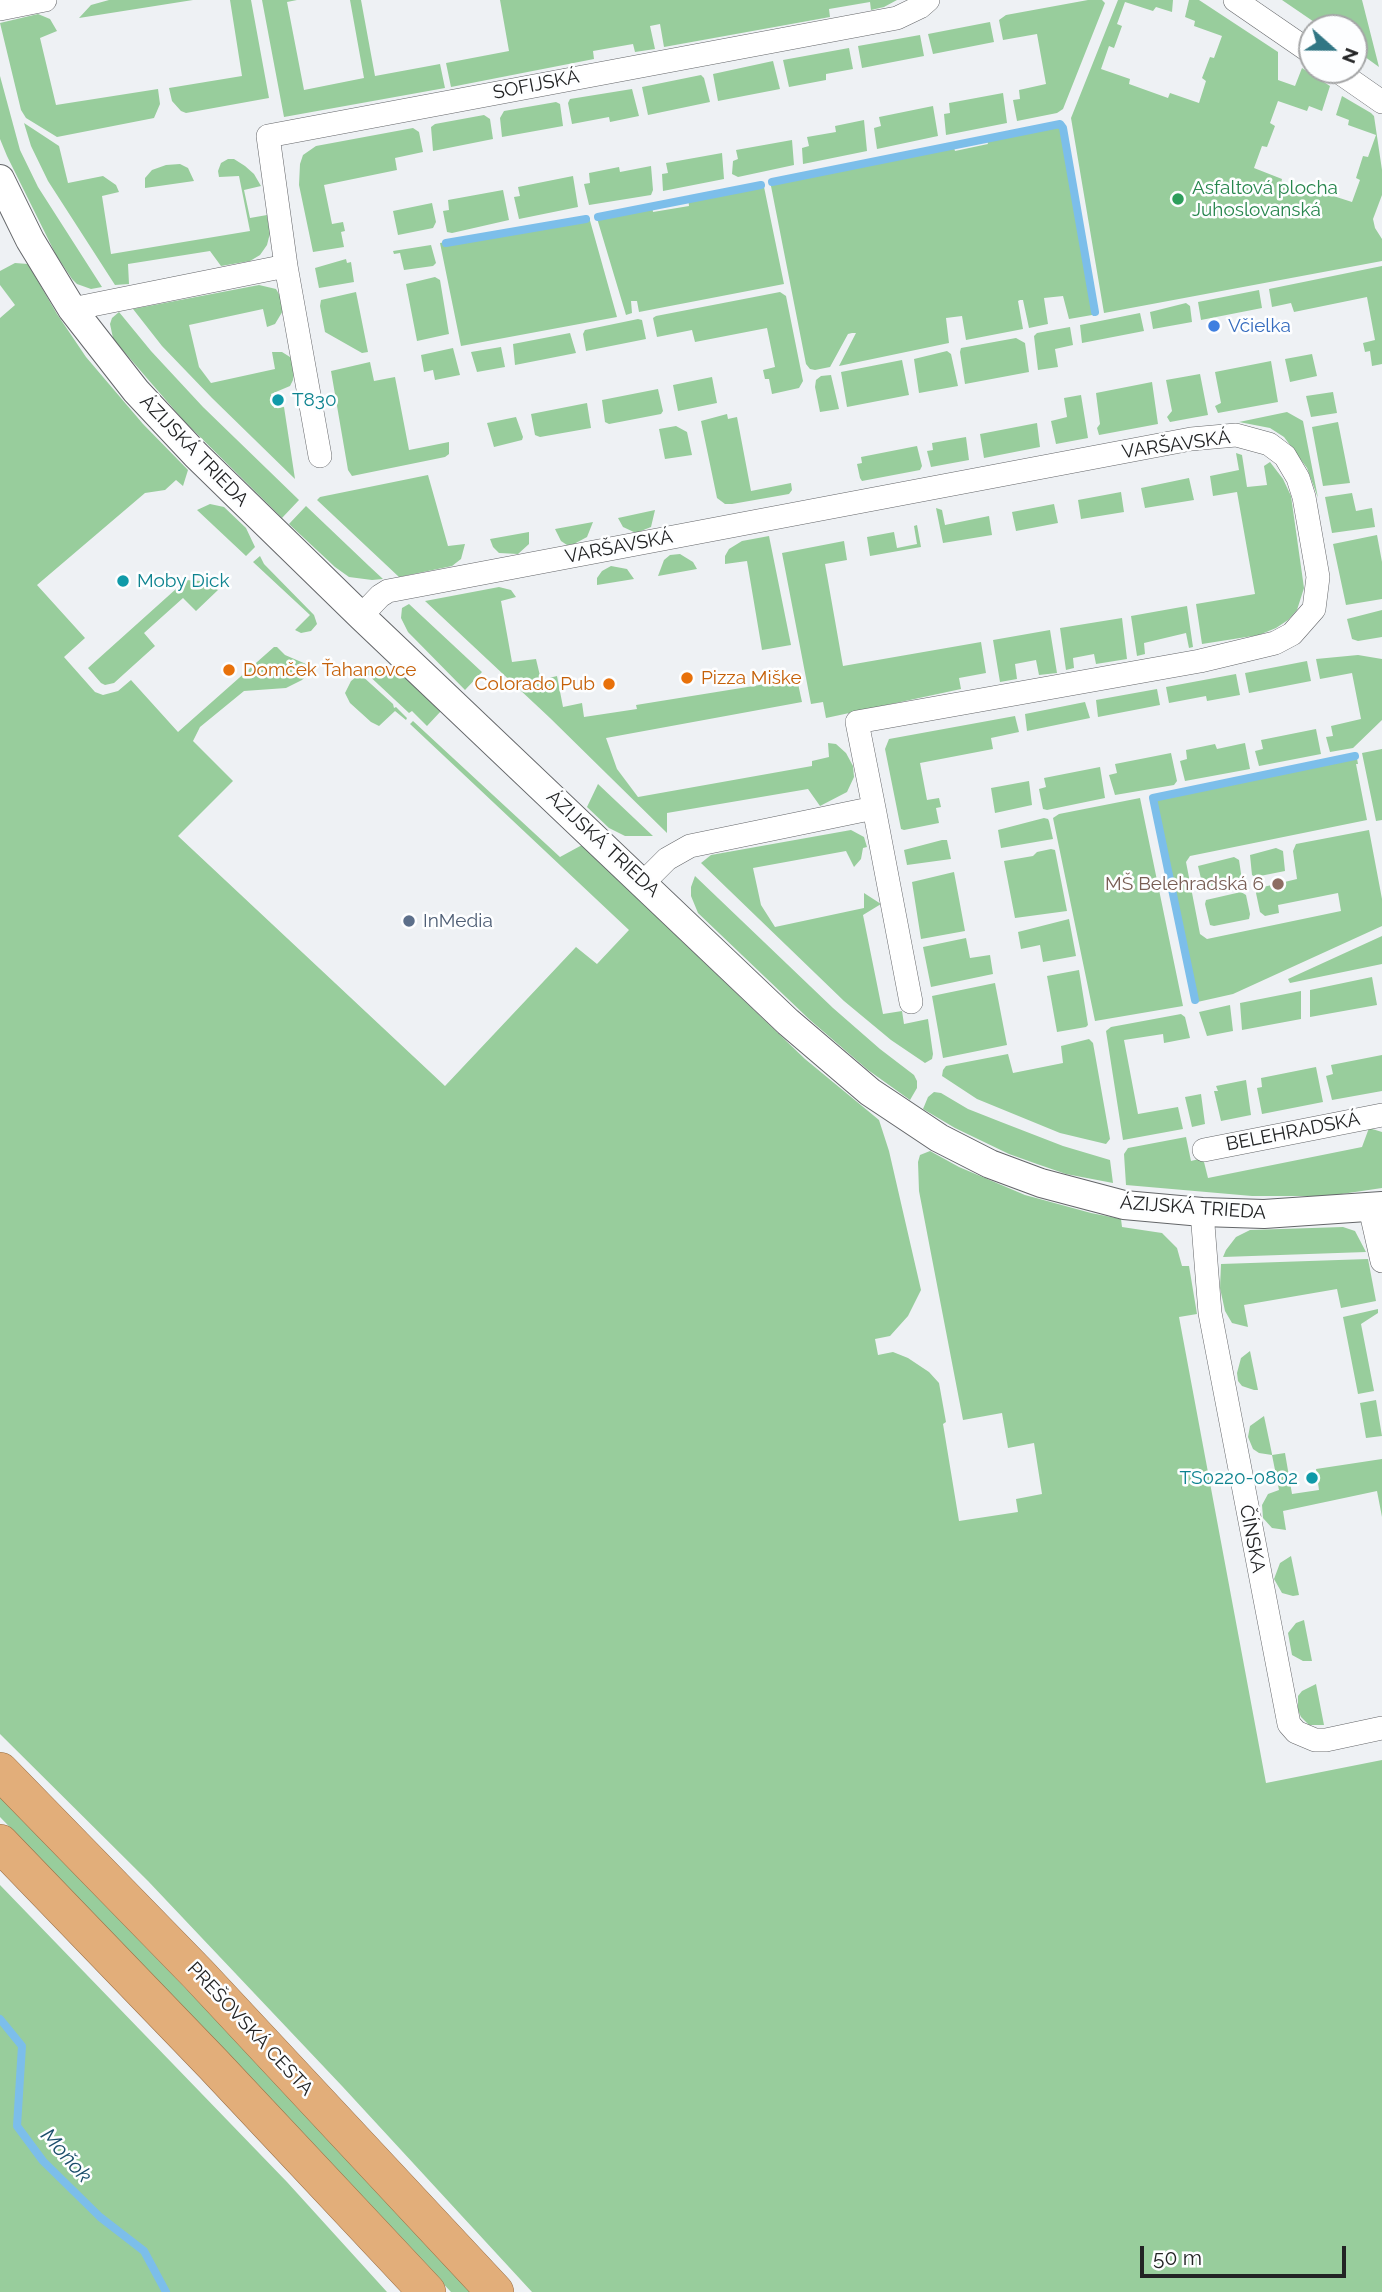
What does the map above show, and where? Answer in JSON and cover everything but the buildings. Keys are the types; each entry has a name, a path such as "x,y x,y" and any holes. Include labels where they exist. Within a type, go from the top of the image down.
{"highway":[{"name":"PREŠOVSKÁ CESTA","path":"0,1772 198,1974 495,2292"},
{"path":"0,1843 427,2292"}],"street":[{"path":"0,9 46,0"},
{"name":"SOFIJSKÁ","path":"320,456 286,266 268,136 897,18 928,0"},
{"path":"1235,0 1298,43"},
{"path":"1356,84 1382,102"},
{"name":"ÁZIJSKÁ TRIEDA","path":"0,179 30,240 72,309 136,391 196,455 361,616 788,1022 870,1092 939,1138 1002,1169 1067,1191 1124,1205 1264,1214 1376,1207"},
{"path":"72,309 286,266"},
{"name":"VARŠAVSKÁ","path":"361,616 388,591 708,530 1191,439 1236,435 1269,444 1285,456 1298,478 1304,497 1318,577 1314,609 1293,634 1275,643 1200,662 857,722 911,1002"},
{"path":"643,883 667,859 690,846 874,808"},
{"name":"BELEHRADSKÁ","path":"1204,1150 1382,1115"},
{"path":"1376,1207 1382,1261"},
{"name":"ČÍNSKA","path":"1202,1212 1210,1312 1289,1724 1296,1732 1315,1740 1382,1728"}],"green space":[{"path":"109,0 193,0 79,18 91,5"},
{"path":"230,0 251,0 269,98 186,113 181,111 172,101 169,88 242,76"},
{"path":"262,0 297,0 287,2 304,90 364,78 350,0 361,0 375,76 440,64 445,88 284,117"},
{"path":"500,0 897,0 871,10 870,2 829,9 830,17 664,47 660,24 650,26 655,49 635,52 633,44 593,51 594,59 451,87 446,63 509,51"},
{"path":"1088,0 1102,0 1105,3 1063,109 1057,113 1017,121 1013,100 1020,99 1019,90 1046,84 1037,34 1003,40 999,20 1006,15"},
{"path":"1118,0 1173,0 1172,12 1156,7 1153,11 1125,2 1117,24 1122,26 1114,48 1109,46 1101,69 1130,79 1129,84 1168,98 1170,93 1199,103 1206,81 1202,78 1210,57 1214,58 1222,36 1194,26 1195,21 1185,17 1189,0 1199,0 1278,52 1278,80 1295,86 1298,78 1298,84 1330,86 1322,111 1309,106 1307,111 1278,101 1270,123 1275,126 1267,147 1262,146 1254,168 1282,179 1281,184 1321,197 1324,193 1352,202 1360,180 1356,178 1363,156 1368,157 1376,135 1348,125 1349,120 1336,115 1342,96 1374,116 1382,170 1382,195 1373,219 1382,239 1382,261 1104,313 1071,118"},
{"path":"1282,0 1362,0 1366,14 1302,14"},
{"path":"38,14 50,19 57,31 40,38 56,105 158,89 160,104 154,118 57,137 26,118 21,110 0,23"},
{"path":"990,22 994,42 933,54 928,34"},
{"path":"1368,24 1379,67 1368,59"},
{"path":"920,35 924,56 862,68 858,46"},
{"path":"849,48 853,69 826,74 826,80 789,87 783,60"},
{"path":"773,61 780,89 718,101 713,74"},
{"path":"701,75 710,102 648,115 642,87"},
{"path":"0,76 20,150 38,187 102,287 91,289 72,279 56,255 7,156 0,139"},
{"path":"632,89 639,116 610,122 609,117 572,124 568,103 570,99"},
{"path":"1003,93 1007,123 946,135 944,114 950,113 949,103"},
{"path":"556,102 560,104 563,126 502,137 500,118 504,111"},
{"path":"933,106 938,136 877,149 874,128 881,126 879,117"},
{"path":"484,115 490,119 493,139 433,151 431,127 435,124"},
{"path":"864,120 867,151 803,164 802,148 809,146 807,137 836,132 835,126"},
{"path":"24,123 59,146 68,183 103,176 116,185 119,192 102,196 111,254 250,231 239,176 219,177 221,163 228,159 234,159 245,166 261,186 244,190 250,218 267,215 270,233 267,245 260,255 250,261 221,266 210,251 128,264 129,284 115,285 48,181 31,146"},
{"path":"1064,123 1098,314 1069,319 1063,296 1044,298 1048,324 1029,328 1023,300 1020,300 1023,329 966,340 962,316 946,318 949,343 839,366 856,333 852,333 848,334 830,367 810,369 806,364 770,181 953,144 955,151 988,144 986,137"},
{"path":"413,128 419,132 423,152 395,158 397,170 324,185 332,224 343,222 345,231 341,232 344,247 313,252 299,185 303,155 316,146"},
{"path":"792,140 794,165 738,177 732,174 733,161 738,159 736,150"},
{"path":"722,153 724,179 663,191 662,174 668,173 666,163"},
{"path":"180,164 188,168 194,181 145,188 145,178 152,170"},
{"path":"651,166 651,195 589,205 584,184 590,183 589,173 619,167 620,172"},
{"path":"573,176 578,207 519,219 514,197 520,196 518,187"},
{"path":"763,182 784,284 639,312 637,301 631,301 632,313 626,315 596,215 652,204 653,212 689,206 688,197"},
{"path":"503,190 509,220 447,232 443,211 449,210 448,200"},
{"path":"432,203 436,222 433,228 398,235 393,211"},
{"path":"589,217 617,317 461,346 440,243"},
{"path":"431,245 436,263 433,266 404,270 400,253 394,254 393,251"},
{"path":"346,259 347,263 351,262 354,282 319,288 315,268"},
{"path":"15,263 28,264 86,357 143,424 188,470 183,486 176,480 165,490 145,493 37,585 85,638 64,657 95,692 103,695 118,691 131,680 178,732 274,647 306,664 310,672 302,680 286,688 244,691 200,727 193,741 233,781 178,836 445,1086 576,947 597,964 629,930 410,724 413,721 560,857 582,845 805,1059 879,1120 889,1151 921,1290 908,1316 890,1336 875,1339 878,1355 893,1352 908,1358 929,1372 939,1383 959,1521 1018,1512 1016,1499 1042,1494 1034,1443 1008,1448 1002,1413 963,1420 919,1191 920,1155 930,1151 959,1167 1025,1195 1121,1219 1122,1227 1162,1233 1177,1248 1182,1266 1189,1266 1197,1314 1179,1317 1266,1783 1382,1760 1382,2292 532,2292 148,1881 0,1734 0,318 15,305 0,285 0,271"},
{"path":"1382,266 1382,364 1372,366 1370,351 1365,352 1363,343 1375,340 1367,297 1294,312 1291,303 1272,307 1269,289"},
{"path":"435,277 440,280 449,334 417,341 406,284"},
{"path":"259,285 276,289 280,296 284,309 275,324 267,327 263,309 189,325 199,367 211,383 275,369 272,352 282,352 290,357 295,365 290,386 271,394 274,408 284,407 295,479 162,346 133,309"},
{"path":"1259,290 1262,308 1201,320 1198,302"},
{"path":"356,292 368,352 362,353 325,332 320,306 321,300"},
{"path":"780,292 786,296 803,381 799,388 772,394 769,379 765,379 763,370 775,367 767,328 695,342 692,330 657,337 653,318 656,316"},
{"path":"1186,303 1190,306 1192,322 1153,329 1150,312"},
{"path":"119,312 203,407 299,500 282,518 184,421 120,347 113,338 110,324"},
{"path":"1140,313 1144,331 1082,343 1080,325"},
{"path":"642,320 646,339 586,351 583,334 585,330"},
{"path":"1070,327 1073,345 1055,349 1058,367 1038,370 1034,336 1037,333"},
{"path":"570,333 576,353 515,365 513,344"},
{"path":"1016,338 1025,343 1029,372 965,384 961,348"},
{"path":"501,347 505,367 477,372 471,352"},
{"path":"453,348 460,375 435,380 433,370 424,372 421,355"},
{"path":"947,351 951,354 958,386 919,393 914,359"},
{"path":"1312,354 1317,376 1290,382 1285,359"},
{"path":"902,360 909,395 847,407 841,372"},
{"path":"1271,361 1278,402 1218,413 1215,406 1221,403 1215,372"},
{"path":"370,362 374,381 395,377 409,450 449,442 449,454 352,476 348,470 331,371"},
{"path":"1200,374 1208,415 1170,422 1167,417 1172,411 1166,380"},
{"path":"831,375 839,409 820,412 816,380 821,376"},
{"path":"712,377 717,403 678,411 673,385"},
{"path":"1152,382 1158,424 1099,435 1096,393"},
{"path":"658,389 663,411 661,414 609,424 605,422 602,400"},
{"path":"1333,392 1337,413 1311,417 1306,396"},
{"path":"1081,395 1088,438 1056,444 1051,421 1067,417 1064,398"},
{"path":"587,403 591,428 540,437 535,435 531,414"},
{"path":"1287,412 1303,421 1318,498 1307,468 1284,437 1270,428 1239,422"},
{"path":"727,414 728,419 737,417 751,491 791,483 792,490 789,494 732,504 725,504 717,498 701,421"},
{"path":"516,417 522,440 494,447 487,423"},
{"path":"1338,422 1350,483 1323,486 1312,427"},
{"path":"1037,423 1040,447 984,458 980,434"},
{"path":"676,426 687,432 692,455 665,459 659,429"},
{"path":"966,437 969,460 931,467 927,451 933,450 932,443"},
{"path":"917,446 922,466 920,470 862,481 860,478 857,464 862,463 861,457"},
{"path":"1236,453 1242,455 1247,487 1267,485 1264,466 1270,462 1283,479 1291,496 1304,588 1297,610 1276,628 1259,635 1202,644 1196,604 1255,594 1237,492 1213,496 1210,476 1239,470"},
{"path":"428,475 448,546 465,544 461,559 452,566 399,577 317,500 320,497"},
{"path":"1189,478 1194,500 1145,508 1141,488"},
{"path":"1121,492 1124,512 1081,519 1078,500"},
{"path":"1352,493 1356,511 1372,508 1375,527 1332,533 1325,497"},
{"path":"210,504 224,507 246,528 255,547 246,556 197,510"},
{"path":"1054,504 1058,523 1016,531 1012,512"},
{"path":"306,506 383,579 349,577 289,524"},
{"path":"936,508 942,510 945,525 989,516 992,535 943,543"},
{"path":"655,510 651,527 636,533 623,527 618,518"},
{"path":"593,522 587,537 574,544 567,545 561,541 555,529"},
{"path":"917,525 921,547 870,556 867,537 894,532 897,548 917,544 914,526"},
{"path":"529,532 529,544 518,554 499,553 490,539"},
{"path":"1377,535 1382,562 1382,599 1346,605 1333,544"},
{"path":"769,536 791,645 762,650 747,561 725,564 725,556 729,549 742,541"},
{"path":"844,541 847,560 825,564 843,666 981,642 986,673 959,678 961,689 826,718 823,702 811,704 782,553"},
{"path":"680,554 693,562 697,569 658,576 664,560 670,555"},
{"path":"260,556 264,564 314,615 317,624 311,631 301,633 295,630 310,615 253,562"},
{"path":"611,566 627,569 634,579 597,585 597,578 602,571"},
{"path":"186,580 200,581 218,590 196,611 183,598 144,633 155,646 114,683 101,683 88,668"},
{"path":"499,587 511,590 516,597 501,601 512,662 536,659 541,680 557,676 563,707 582,703 584,717 637,709 636,705 797,679 802,702 606,738 617,769 638,797 812,766 812,761 829,757 828,743 836,744 846,753 853,766 854,777 847,792 820,806 808,789 667,813 667,833 425,601"},
{"path":"409,604 482,672 465,690 408,632 401,618 402,608"},
{"path":"1187,606 1193,647 1189,648 1186,633 1144,643 1145,654 1137,656 1131,616"},
{"path":"1382,610 1382,637 1358,641 1352,639 1347,619"},
{"path":"1122,618 1127,659 1096,664 1094,654 1073,658 1074,668 1066,670 1060,628"},
{"path":"1050,630 1057,673 1039,675 1036,660 1015,664 1017,679 1000,682 993,640"},
{"path":"1358,655 1382,659 1382,720 1353,748 1330,752 1326,737 1333,736 1331,726 1361,719 1352,673 1320,679 1316,659"},
{"path":"1307,661 1311,681 1249,693 1245,673"},
{"path":"381,667 393,670 408,680 441,711 427,726 364,671"},
{"path":"360,674 407,718 406,720 395,711 379,726 350,703 345,693 351,681"},
{"path":"1236,674 1240,695 1207,701 1206,696 1169,703 1166,687"},
{"path":"1157,689 1160,705 1098,717 1096,700"},
{"path":"1085,702 1090,718 1027,731 1025,714"},
{"path":"1015,716 1019,732 991,738 993,749 920,763 927,800 939,798 941,807 936,808 939,823 901,829 885,749 889,739"},
{"path":"1316,729 1321,754 1259,766 1255,751 1263,749 1261,740"},
{"path":"1245,743 1250,769 1185,781 1180,761 1187,759 1186,750 1215,744 1217,749"},
{"path":"1382,749 1382,820 1376,821 1362,753"},
{"path":"1171,753 1177,781 1174,785 1115,795 1109,775 1117,773 1115,764"},
{"name":"MŠ Belehradská 6","path":"1356,753 1367,820 1190,856 1186,862 1200,934 1207,939 1341,911 1338,893 1278,905 1279,913 1265,916 1260,912 1256,893 1259,888 1297,879 1293,851 1296,844 1369,830 1382,899 1382,926 1233,994 1193,1003 1151,796"},
{"path":"1100,767 1105,798 1043,809 1039,789 1046,787 1044,778"},
{"path":"1029,781 1032,805 995,813 991,788"},
{"path":"598,784 653,836 625,836 609,828 587,807"},
{"path":"1140,798 1183,1006 1095,1021 1053,818 1059,814"},
{"path":"1044,818 1049,821 1053,839 1001,848 998,830"},
{"path":"851,830 864,837 867,847 863,848 861,859 854,867 846,851 753,868 761,905 775,927 864,908 864,893 881,904 863,915 883,1014 902,1011 904,1024 928,1019 933,1054 932,1059 925,1063 891,1040 844,1001 701,863 711,855"},
{"path":"947,840 951,859 907,865 904,850"},
{"path":"1276,848 1283,851 1285,871 1255,877 1252,875 1250,855"},
{"path":"1055,850 1067,911 1015,918 1004,861 1033,856 1037,852"},
{"path":"1234,857 1239,860 1242,880 1203,887 1198,866"},
{"path":"954,872 965,931 921,939 912,882"},
{"path":"695,876 833,1008 914,1075 917,1088 910,1100 868,1070 810,1020 698,913 691,896"},
{"path":"1241,892 1246,895 1249,919 1210,925 1206,900"},
{"path":"1069,919 1076,956 1043,962 1040,945 1021,949 1018,932"},
{"path":"1382,936 1382,964 1290,983 1288,979"},
{"path":"966,938 970,958 990,955 993,974 931,987 923,947"},
{"path":"1079,970 1088,1025 1057,1032 1047,976"},
{"path":"1372,977 1377,1005 1310,1017 1310,990"},
{"path":"995,983 1007,1045 943,1058 932,996"},
{"path":"1301,991 1301,1019 1242,1030 1240,1003"},
{"path":"1230,1005 1233,1031 1207,1036 1199,1012"},
{"path":"1181,1014 1185,1017 1190,1038 1164,1043 1163,1034 1124,1040 1138,1114 1178,1107 1183,1129 1123,1140 1106,1031 1111,1027"},
{"path":"1089,1039 1093,1043 1110,1139 1106,1144 1060,1133 977,1099 942,1076 946,1066 1008,1054 1013,1073 1063,1063 1061,1046"},
{"path":"1382,1055 1382,1091 1332,1100 1326,1076 1333,1074 1331,1065"},
{"path":"1316,1067 1323,1102 1262,1114 1257,1088 1262,1087 1261,1078"},
{"path":"1246,1080 1251,1115 1221,1121 1214,1091 1218,1091 1216,1086"},
{"path":"934,1092 941,1093 968,1109 1063,1146 1110,1160 1113,1183 1066,1174 1037,1164 955,1128 923,1109 928,1097"},
{"path":"1201,1094 1205,1124 1192,1127 1185,1097"},
{"path":"1369,1128 1382,1132 1382,1188 1328,1196 1252,1196 1126,1185 1124,1154 1128,1148 1186,1137 1191,1161 1203,1158 1208,1178 1362,1147"},
{"path":"1343,1227 1355,1231 1366,1252 1223,1257 1236,1237 1250,1230"},
{"path":"1368,1259 1376,1301 1341,1308 1337,1289 1244,1305 1248,1327 1232,1323 1225,1311 1220,1288 1221,1264"},
{"path":"1378,1309 1378,1313 1361,1324 1374,1391 1358,1394 1343,1317"},
{"path":"1250,1351 1258,1390 1242,1386 1238,1381 1241,1358"},
{"path":"1376,1400 1382,1436 1366,1438 1360,1403"},
{"path":"1264,1416 1272,1455 1253,1449 1248,1437 1250,1426"},
{"path":"1285,1453 1292,1494 1319,1490 1316,1469 1382,1459 1382,1517 1377,1491 1283,1511 1286,1530 1272,1528 1263,1518 1262,1505 1268,1494 1279,1490 1272,1455"},
{"path":"1291,1556 1299,1595 1293,1596 1282,1593 1274,1579 1280,1563"},
{"path":"1304,1620 1312,1661 1303,1661 1292,1655 1288,1633 1296,1623"},
{"path":"1316,1684 1324,1725 1309,1725 1298,1710 1298,1696"},
{"path":"0,1797 232,2036 471,2292 451,2292 221,2046 0,1817"},
{"path":"0,1885 287,2182 387,2292 0,2292"}],"waterway":[{"path":"772,182 1060,124 1063,128 1095,312"},
{"path":"598,217 761,185"},
{"path":"446,243 586,219"},
{"path":"1195,1000 1153,798 1355,756"},
{"name":"Moňok","path":"0,2019 22,2046 17,2126 43,2161 100,2217 144,2251 166,2292"}],"place":[{"name":"Asfaltová plocha Juhoslovanská","path":"1178,199"},
{"name":"Včielka","path":"1214,326"},
{"name":"T830","path":"278,400"},
{"name":"Moby Dick","path":"123,581"},
{"name":"Domček Ťahanovce","path":"229,670"},
{"name":"Pizza Miške","path":"687,678"},
{"name":"Colorado Pub","path":"609,684"},
{"name":"MŠ Belehradská 6","path":"1278,884"},
{"name":"InMedia","path":"409,921"},
{"name":"TS0220-0802","path":"1312,1478"}]}
